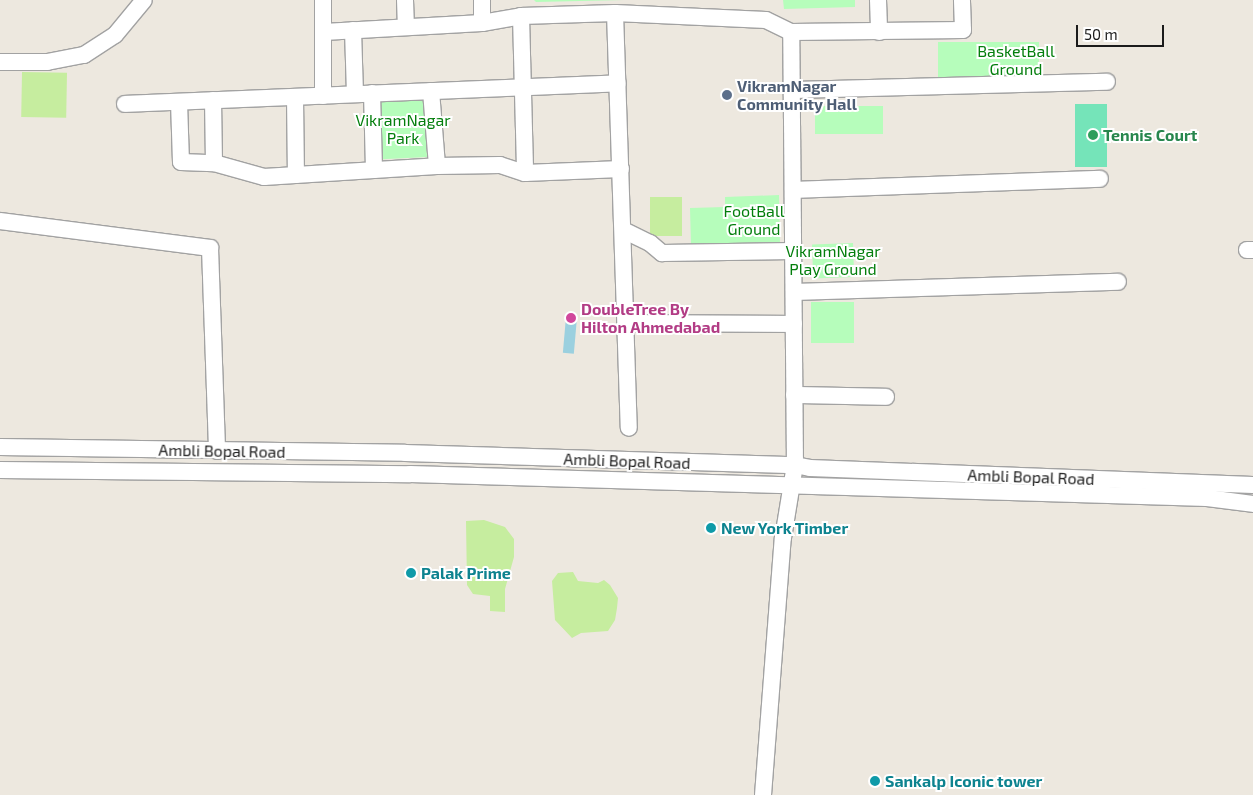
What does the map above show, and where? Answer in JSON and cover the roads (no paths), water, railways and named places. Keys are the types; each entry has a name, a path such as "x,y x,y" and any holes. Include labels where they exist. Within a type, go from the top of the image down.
{"street":[{"path":"0,62 47,62 84,55 114,35 144,0"},
{"path":"323,0 323,96"},
{"path":"405,0 406,27"},
{"path":"482,0 482,23"},
{"path":"878,0 879,32"},
{"path":"324,32 482,23 521,16 616,13 766,20 791,32 963,30 962,0"},
{"path":"616,13 629,428"},
{"path":"521,16 525,173"},
{"path":"353,30 374,170"},
{"path":"763,795 789,486 795,464 791,32"},
{"path":"792,90 1106,82"},
{"path":"125,104 618,83"},
{"path":"431,91 437,166"},
{"path":"295,97 296,175"},
{"path":"213,100 214,163"},
{"path":"179,102 181,162 214,163 264,177 437,166 500,165 525,173 621,170"},
{"path":"793,190 1100,179"},
{"path":"0,221 210,248 217,450"},
{"path":"622,230 650,243 662,254 794,251"},
{"path":"794,292 1118,282"},
{"path":"626,323 794,324"},
{"path":"794,395 886,397"},
{"name":"Ambli Bopal Road","path":"0,448 217,450 795,464 810,468 1253,485"},
{"name":"Ambli Bopal Road","path":"0,470 410,474 1208,498 1253,504"}],"water":[{"path":"566,317 577,318 574,354 563,353"}],"place":[{"name":"VikramNagar Community Hall","path":"727,95"},
{"name":"Tennis Court","path":"1093,135"},
{"name":"DoubleTree By Hilton Ahmedabad","path":"571,318"},
{"name":"New York Timber","path":"711,528"},
{"name":"Palak Prime","path":"411,573"},
{"name":"Sankalp Iconic tower","path":"875,781"}],"park label":[{"name":"BasketBall Ground","path":"1016,60"},
{"name":"VikramNagar Park","path":"403,129"},
{"name":"FootBall Ground","path":"754,220"},
{"name":"VikramNagar Play Ground","path":"833,260"}]}
